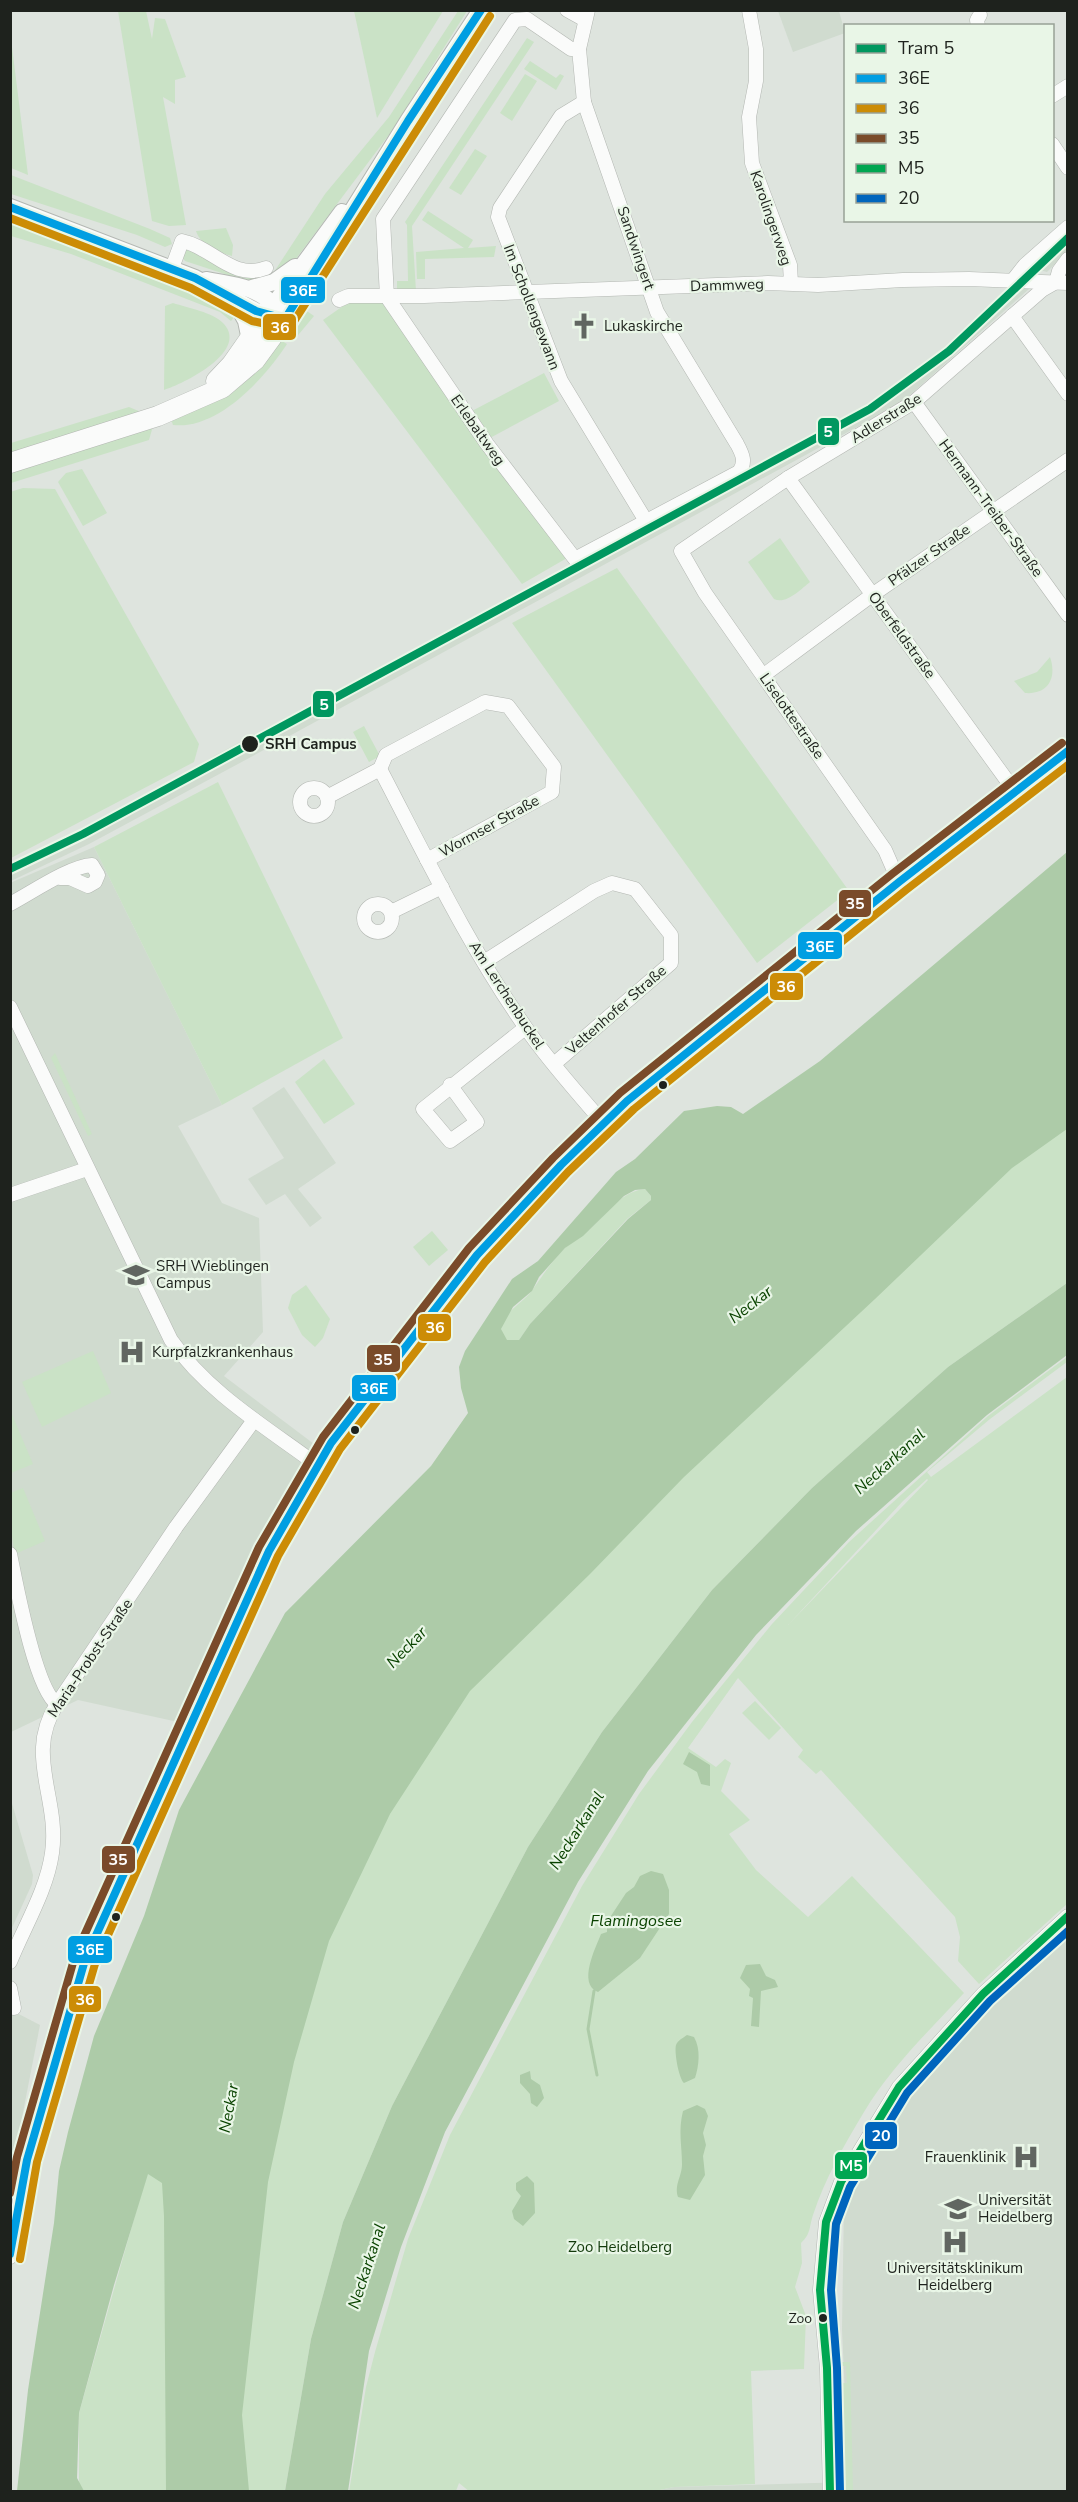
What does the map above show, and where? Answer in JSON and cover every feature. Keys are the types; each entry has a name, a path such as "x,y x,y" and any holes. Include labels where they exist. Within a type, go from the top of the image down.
{"highway":[{"path":"202,397 275,312"},
{"path":"10,463 158,416 202,397 237,378 255,360 275,312"}],"main road":[{"path":"275,312 408,122 476,14"},
{"path":"275,312 310,255 408,122"},
{"path":"10,207 172,268 195,278 235,301 275,312"},
{"path":"195,278 252,288 280,280 310,255"},
{"path":"252,288 275,312"},
{"path":"235,301 246,321 250,339"}],"street":[{"name":"Sandwingert","path":"567,10 586,15 579,49 584,102 657,312 744,458 739,472 646,521"},
{"name":"Karolingerweg","path":"749,10 756,49 756,81 749,117 752,163 790,265 791,283"},
{"path":"387,297 383,219 515,20 526,18 571,49 579,49"},
{"path":"1054,95 1068,86"},
{"name":"Im Schollengewann","path":"584,102 561,116 498,213 561,381 646,521"},
{"path":"1054,146 1068,168"},
{"path":"1016,278 1068,227"},
{"path":"172,268 182,241 192,243 227,266 258,271 266,268"},
{"name":"Adlerstraße","path":"681,551 788,478 914,402 1042,290 1062,283 1059,271 1068,259"},
{"name":"Dammweg","path":"339,300 348,296 387,297 791,283 818,285 903,280 1016,278 1062,283"},
{"name":"Erlebaltweg","path":"387,297 487,444 575,559 646,521"},
{"path":"1012,316 1068,394"},
{"name":"Hermann-Treiber-Straße","path":"914,402 1068,615"},
{"name":"Pfälzer Straße","path":"764,675 872,595 1068,460"},
{"name":"Oberfeldstraße","path":"788,478 1016,793"},
{"name":"Liselottestraße","path":"681,551 705,593 885,850 899,882"},
{"name":"Wormser Straße","path":"380,769 386,755 485,702 508,706 554,766 552,792 427,860"},
{"path":"10,2257 27,2160 85,1960 269,1551 317,1464 477,1255 627,1101 899,882 1068,751"},
{"path":"327,797 380,769"},
{"name":"Am Lerchenbuckel","path":"380,769 442,887 484,962 525,1028 604,1124"},
{"path":"10,904 60,878"},
{"name":"Veltenhofer Straße","path":"484,962 594,891 612,883 635,888 671,935 671,963 554,1064"},
{"path":"391,912 442,887"},
{"path":"10,1006 171,1340 195,1371 254,1420 317,1464"},
{"path":"450,1086 525,1028"},
{"path":"10,1195 87,1169"},
{"name":"Maria-Probst-Straße","path":"10,1962 49,1870 52,1852 52,1811 41,1743 45,1726 57,1704 176,1527 254,1420"},
{"path":"10,1554 37,1667 50,1699 57,1704"},
{"path":"830,2492 827,2368 820,2290 826,2222 841,2182 899,2088 983,1994 1068,1916"},
{"path":"10,1988 14,2008"}],"shaded area":[{"path":"778,11 839,11 844,33 793,52"},
{"path":"1067,234 1067,252 1047,272 1032,268"},
{"path":"1011,288 1029,289 901,403 251,757 89,844 11,881 11,864 173,782 214,756 858,412 929,365"},
{"name":"SRH Wieblingen Campus","path":"94,847 222,1105 178,1126 222,1203 259,1218 263,1332 224,1376 314,1444 295,1474 178,1722 78,1700 11,1732 10,883"},
{"path":"284,1087 336,1163 298,1189 322,1218 310,1227 285,1194 266,1205 248,1179 284,1158 252,1108"},
{"path":"11,1800 33,1875 32,1884 11,1930"},
{"name":"Universität Heidelberg","path":"1067,1926 1067,2491 650,2492 674,2487 849,2482 842,2330 844,2200 862,2169 871,2139 1019,1968"},
{"path":"11,2010 40,2025 11,2174"}],"green space":[{"path":"118,11 146,11 152,39 155,18 165,19 186,77 175,80 175,104 163,97 186,225 169,226 152,221"},
{"path":"354,11 443,11 377,118"},
{"path":"458,11 467,11 391,132 289,268 274,272 325,194 389,117"},
{"path":"527,38 534,42 412,226 416,291 397,292 397,281 408,281 407,225 405,222"},
{"path":"11,39 28,175 11,168"},
{"path":"530,61 556,78 560,74 564,76 556,90 524,69"},
{"path":"525,74 537,81 512,121 500,113"},
{"path":"475,149 487,156 461,195 449,188"},
{"path":"11,175 150,229 170,238 172,244 165,247 137,235 11,194"},
{"path":"428,211 473,240 468,248 496,246 494,257 425,259 425,279 417,279 416,252 464,248 422,220"},
{"path":"11,220 35,227 216,303 235,316 231,321 220,312 71,254 11,236"},
{"path":"226,228 233,245 232,256 206,244 196,231"},
{"path":"185,248 191,248 225,270 243,276 264,277 267,280 246,281 185,261 182,257"},
{"path":"353,299 385,299 567,558 522,584 323,320"},
{"path":"173,303 214,316 224,324 229,335 228,345 221,356 198,374 164,390 165,306"},
{"path":"301,307 314,316 294,340 282,333"},
{"path":"277,338 287,344 266,372 239,399 207,419 190,424 173,425 171,419"},
{"path":"544,373 559,401 488,439 470,412"},
{"path":"129,407 141,412 11,454 11,443"},
{"path":"153,426 149,440 11,483 11,471"},
{"path":"82,469 107,513 83,526 58,482 66,473"},
{"path":"23,488 55,489 199,744 194,762 11,858 10,492"},
{"path":"780,538 810,582 783,600 774,599 748,562"},
{"path":"617,568 849,891 757,963 512,623"},
{"path":"1050,657 1052,671 1049,683 1040,691 1025,693 1014,681 1037,672"},
{"path":"364,726 380,756 369,762 353,732"},
{"path":"218,782 343,1038 222,1105 94,847"},
{"path":"1067,1023 1067,1283 948,1367 812,1488 712,1590 602,1732 528,1847 392,2106 343,2222 311,2339 285,2491 79,2491 79,2413 147,2173 299,1819"},
{"path":"55,1053 92,1134 88,1136 51,1058"},
{"path":"324,1059 355,1104 324,1124 295,1082"},
{"path":"645,1189 651,1196 651,1200 627,1219 530,1324 519,1340 507,1341 501,1329 506,1317 529,1294 560,1254 615,1204 629,1194"},
{"path":"432,1231 448,1250 429,1266 413,1247"},
{"path":"306,1285 330,1319 323,1338 315,1347 302,1335 288,1308 292,1295"},
{"path":"93,1351 111,1393 42,1427 22,1382"},
{"name":"Zoo Heidelberg","path":"1067,1357 1067,1362 990,1419 927,1472 931,1477 1067,1377 1067,1904 979,1984 958,1961 960,1937 955,1917 821,1770 816,1774 798,1757 803,1750 738,1678 688,1748 716,1767 725,1759 731,1763 721,1791 750,1820 729,1834 756,1870 808,1917 852,1876 964,1993 886,2080 857,2124 823,2188 808,2233 801,2243 802,2263 795,2287 806,2316 804,2369 751,2371 755,2484 674,2487 650,2492 470,2492 459,2483 456,2491 349,2492 366,2387 408,2239 450,2135 582,1886 639,1794 692,1722 772,1624 849,1542 988,1416","holes":["928,1480 788,1625 903,1501"]},
{"path":"11,1412 33,1464 10,1473"},
{"path":"23,1488 45,1541 15,1554 11,1531 10,1493"},
{"path":"755,1701 781,1728 769,1740 742,1713"},
{"path":"833,2362 850,2362 853,2491 843,2491 841,2383 847,2383 846,2366 833,2366"}],"water":[{"name":"Neckar","path":"1067,852 1067,1129 1012,1168 684,1477 590,1574 470,1691 390,1814 329,1941 294,2062 268,2182 242,2415 249,2491 166,2491 164,2216 162,2183 148,2174 114,2285 79,2413 77,2478 84,2491 17,2491 28,2390 54,2223 59,2171 94,2036 144,1916 179,1810 285,1613 431,1466 468,1413 461,1388 459,1367 465,1351 512,1279 538,1261 616,1172 635,1159 684,1111 717,1106 731,1107 743,1114 820,1061","holes":["645,1189 651,1196 651,1200 628,1219 530,1324 519,1340 507,1340 501,1329 513,1307 532,1291 539,1277 565,1248 583,1236 624,1196 635,1190"]},
{"name":"Neckarkanal","path":"1067,1283 1067,1355 987,1415 856,1531 756,1635 648,1771 578,1882 445,2132 401,2247 369,2351 348,2491 285,2491 311,2339 343,2222 392,2106 528,1847 602,1732 712,1590 812,1488 948,1367"},
{"path":"689,1752 710,1765 710,1786 701,1784 697,1772 683,1764"},
{"name":"Flamingosee","path":"651,1871 663,1874 669,1890 669,1914 640,1958 598,1992 592,1988 588,1974 601,1934 607,1932 607,1922 626,1893 634,1887 640,1876"},
{"path":"760,1964 766,1976 775,1980 778,1987 761,1991 759,2027 751,2026 753,1998 749,1996 750,1989 740,1978 746,1965"},
{"path":"687,2035 694,2037 696,2042 698,2063 695,2078 684,2083 676,2059 676,2045"},
{"path":"530,2071 531,2079 540,2085 544,2098 537,2107 531,2103 530,2094 520,2083 520,2075"},
{"path":"697,2105 705,2109 708,2116 703,2133 706,2145 703,2156 705,2175 690,2200 678,2197 677,2192 682,2164 681,2125 683,2111"},
{"path":"527,2176 534,2183 535,2213 523,2226 514,2219 512,2211 521,2196 516,2190 516,2183"}],"waterway":[{"path":"594,1991 588,2029 597,2075"}],"tram line":[{"name":"5","path":"10,869 83,834 870,409 949,351 1068,238"}],"transit line":[{"name":"36E","path":"10,207 195,278 256,311 285,319 408,121 481,10"},
{"name":"36","path":"10,218 191,288 252,321 289,329 490,16"},
{"name":"35","path":"10,2193 17,2157 75,1956 259,1547 323,1437 469,1248 553,1158 620,1093 892,874 1062,743"},
{"name":"36E","path":"10,2254 27,2160 85,1960 269,1551 331,1443 477,1255 561,1165 627,1101 899,882 1068,751"},
{"name":"36","path":"20,2259 37,2162 95,1964 278,1556 340,1449 485,1262 568,1172 634,1109 906,890 1068,765"},
{"name":"M5","path":"830,2492 827,2368 820,2290 826,2222 841,2182 899,2087 983,1994 1068,1916"},
{"name":"20","path":"840,2492 837,2368 831,2290 836,2224 850,2187 907,2093 990,2001 1068,1931"}],"place":[{"name":"Lukaskirche","path":"584,326"},
{"name":"SRH Campus","path":"250,744"},
{"name":"SRH Wieblingen Campus","path":"136,1275"},
{"name":"Kurpfalzkrankenhaus","path":"132,1352"},
{"name":"Frauenklinik","path":"1026,2157"},
{"name":"Universität Heidelberg","path":"958,2209"},
{"name":"Universitätsklinikum Heidelberg","path":"955,2242"},
{"name":"Zoo","path":"823,2318"}]}
